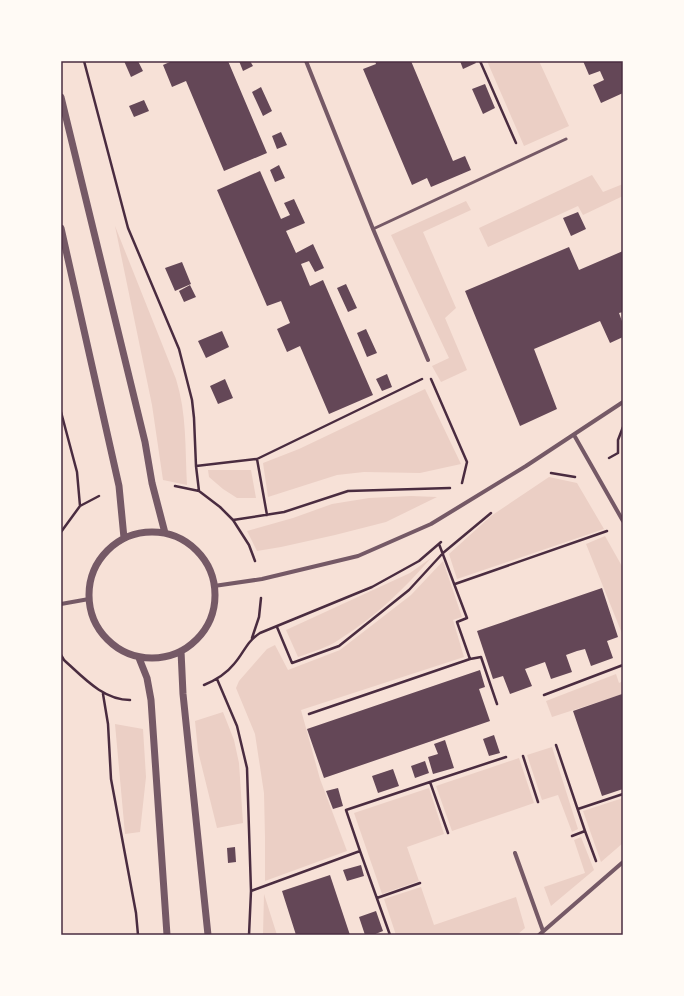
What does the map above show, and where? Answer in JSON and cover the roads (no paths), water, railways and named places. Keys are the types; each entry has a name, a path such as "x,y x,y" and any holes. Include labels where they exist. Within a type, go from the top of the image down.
{"street":[{"path":"306,61 373,229 428,360"},
{"path":"61,97 145,442 152,483 165,534"},
{"path":"61,228 119,486 124,538"},
{"path":"214,586 262,579 358,556 431,524 574,435 623,402"},
{"path":"574,435 623,521"},
{"path":"144,532 165,534 180,538 203,558 210,572 214,586 215,599 213,612 201,635 181,652 160,658 140,658 120,650 104,637 93,619 88,599 92,574 104,553 124,538 144,532"},
{"path":"61,604 88,599"},
{"path":"181,652 183,694 208,935"},
{"path":"140,658 147,678 151,700 167,935"},
{"path":"515,853 543,931"},
{"path":"539,935 623,862"}],"lane":[{"path":"373,229 566,139"}]}
